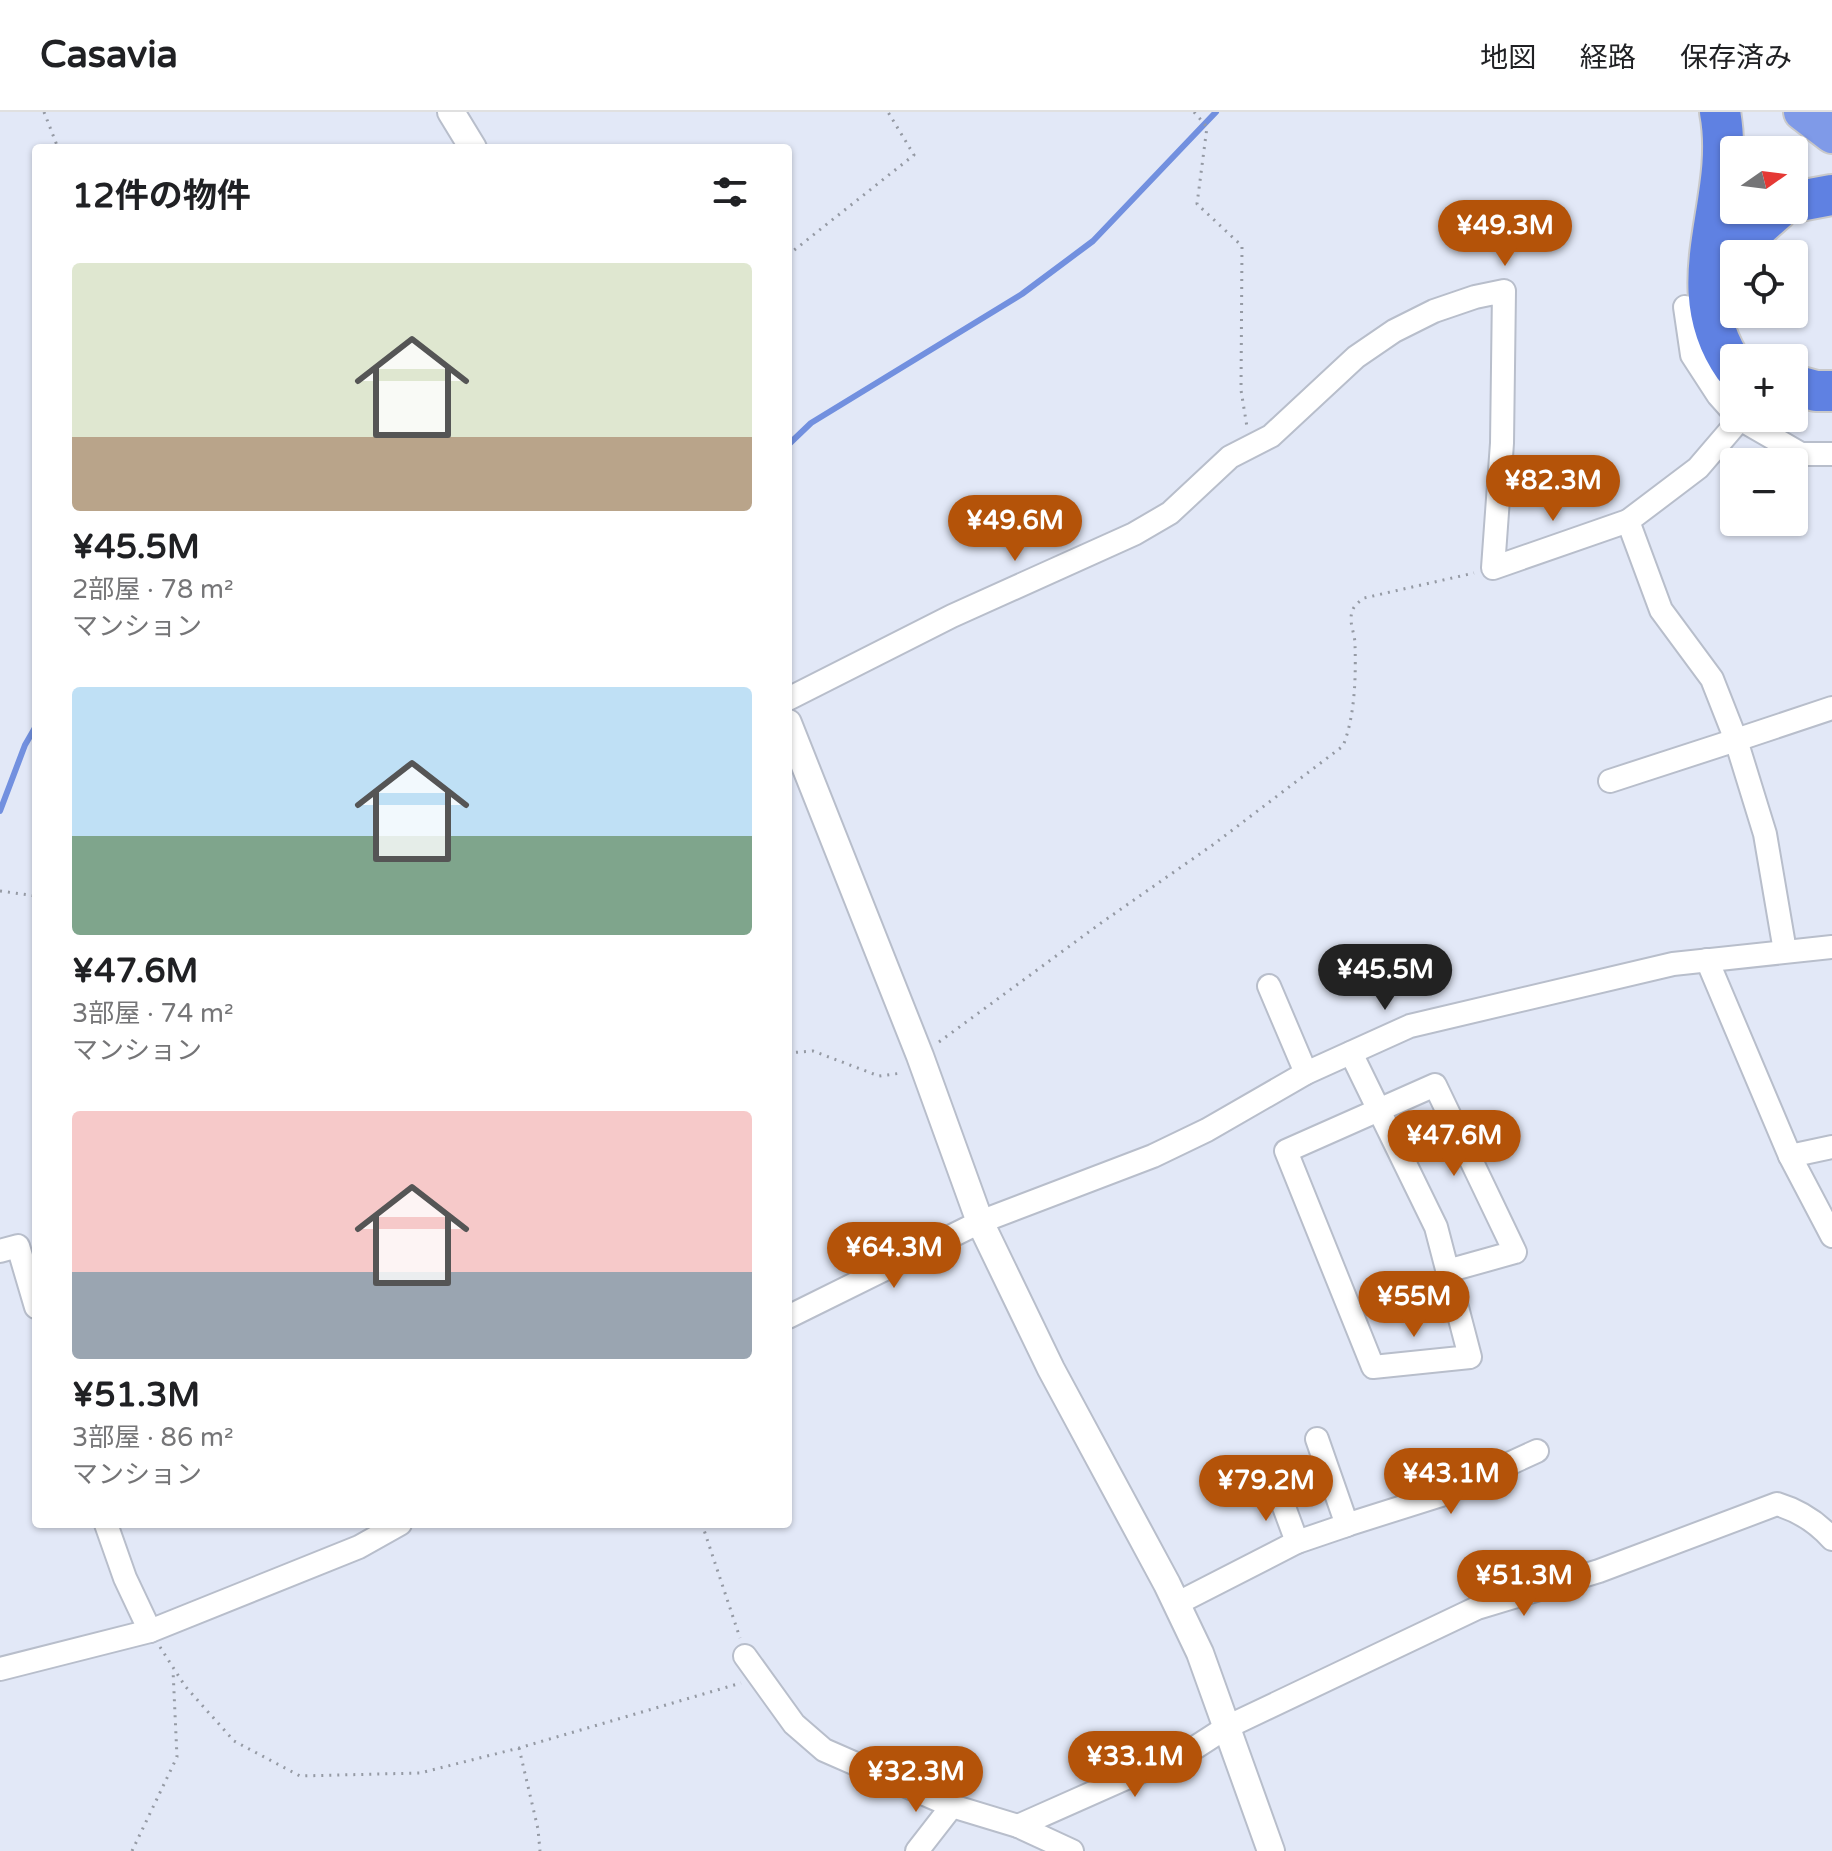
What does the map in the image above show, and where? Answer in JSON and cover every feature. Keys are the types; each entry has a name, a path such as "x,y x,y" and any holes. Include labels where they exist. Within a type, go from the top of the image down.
{"highway":[{"path":"1720,112 1724,160 1707,275 1708,303 1720,345"},
{"path":"1802,112 1832,135"},
{"path":"1808,197 1832,195"},
{"path":"1747,240 1761,224"},
{"path":"1808,389 1832,391"},
{"path":"1808,410 1832,413"}],"street":[{"path":"451,112 471,144"},
{"path":"792,697 952,616 1134,534 1170,513 1230,457 1271,436 1356,357 1394,331 1434,311 1475,297 1504,291 1502,443 1493,568 1628,521 1698,468 1728,432"},
{"path":"1685,307 1692,355 1720,397"},
{"path":"1763,432 1801,454 1832,454"},
{"path":"1628,521 1661,610 1712,679 1736,740 1765,834 1785,951"},
{"path":"1610,781 1832,708"},
{"path":"792,733 923,1063 980,1222 1044,1356 1200,1653 1271,1851"},
{"path":"792,1315 980,1222 1153,1156 1207,1130 1306,1073 1410,1026 1673,964 1832,947"},
{"path":"1707,960 1790,1156 1832,1236"},
{"path":"1269,986 1306,1073"},
{"path":"1351,1053 1378,1109 1436,1227 1447,1271 1470,1357 1373,1367 1286,1151 1378,1109 1435,1085 1515,1252 1447,1271"},
{"path":"1790,1156 1832,1147"},
{"path":"18,1245 32,1293"},
{"path":"1317,1439 1347,1525 1343,1526"},
{"path":"1176,1604 1297,1542 1441,1495 1537,1451"},
{"path":"1277,1488 1297,1542"},
{"path":"1018,1826 1196,1747 1227,1727 1477,1608 1599,1571 1777,1504 1818,1524 1832,1539"},
{"path":"107,1528 125,1578 150,1631"},
{"path":"0,1669 150,1631 359,1547 393,1528"},
{"path":"745,1656 794,1724 824,1750 952,1806 1018,1826 1072,1851"},
{"path":"917,1851 952,1806"}],"path":[{"path":"44,112 56,144"},
{"path":"792,252 914,155 888,112"},
{"path":"1194,112 1207,127 1197,204 1242,246 1241,390 1250,446"},
{"path":"792,1053 813,1051 879,1076 923,1063 1101,923 1214,844 1343,746 1350,729 1353,691 1355,642 1351,618 1354,605 1364,598 1493,568"},
{"path":"0,891 32,895"},
{"path":"703,1528 745,1656"},
{"path":"150,1631 185,1686 234,1741 300,1776 420,1773 519,1748 760,1677"},
{"path":"132,1851 177,1757 173,1667"},
{"path":"519,1748 538,1829 540,1851"}],"waterway":[{"path":"792,441 811,423 1022,294 1093,241 1216,112"},
{"path":"0,811 32,733"}]}
